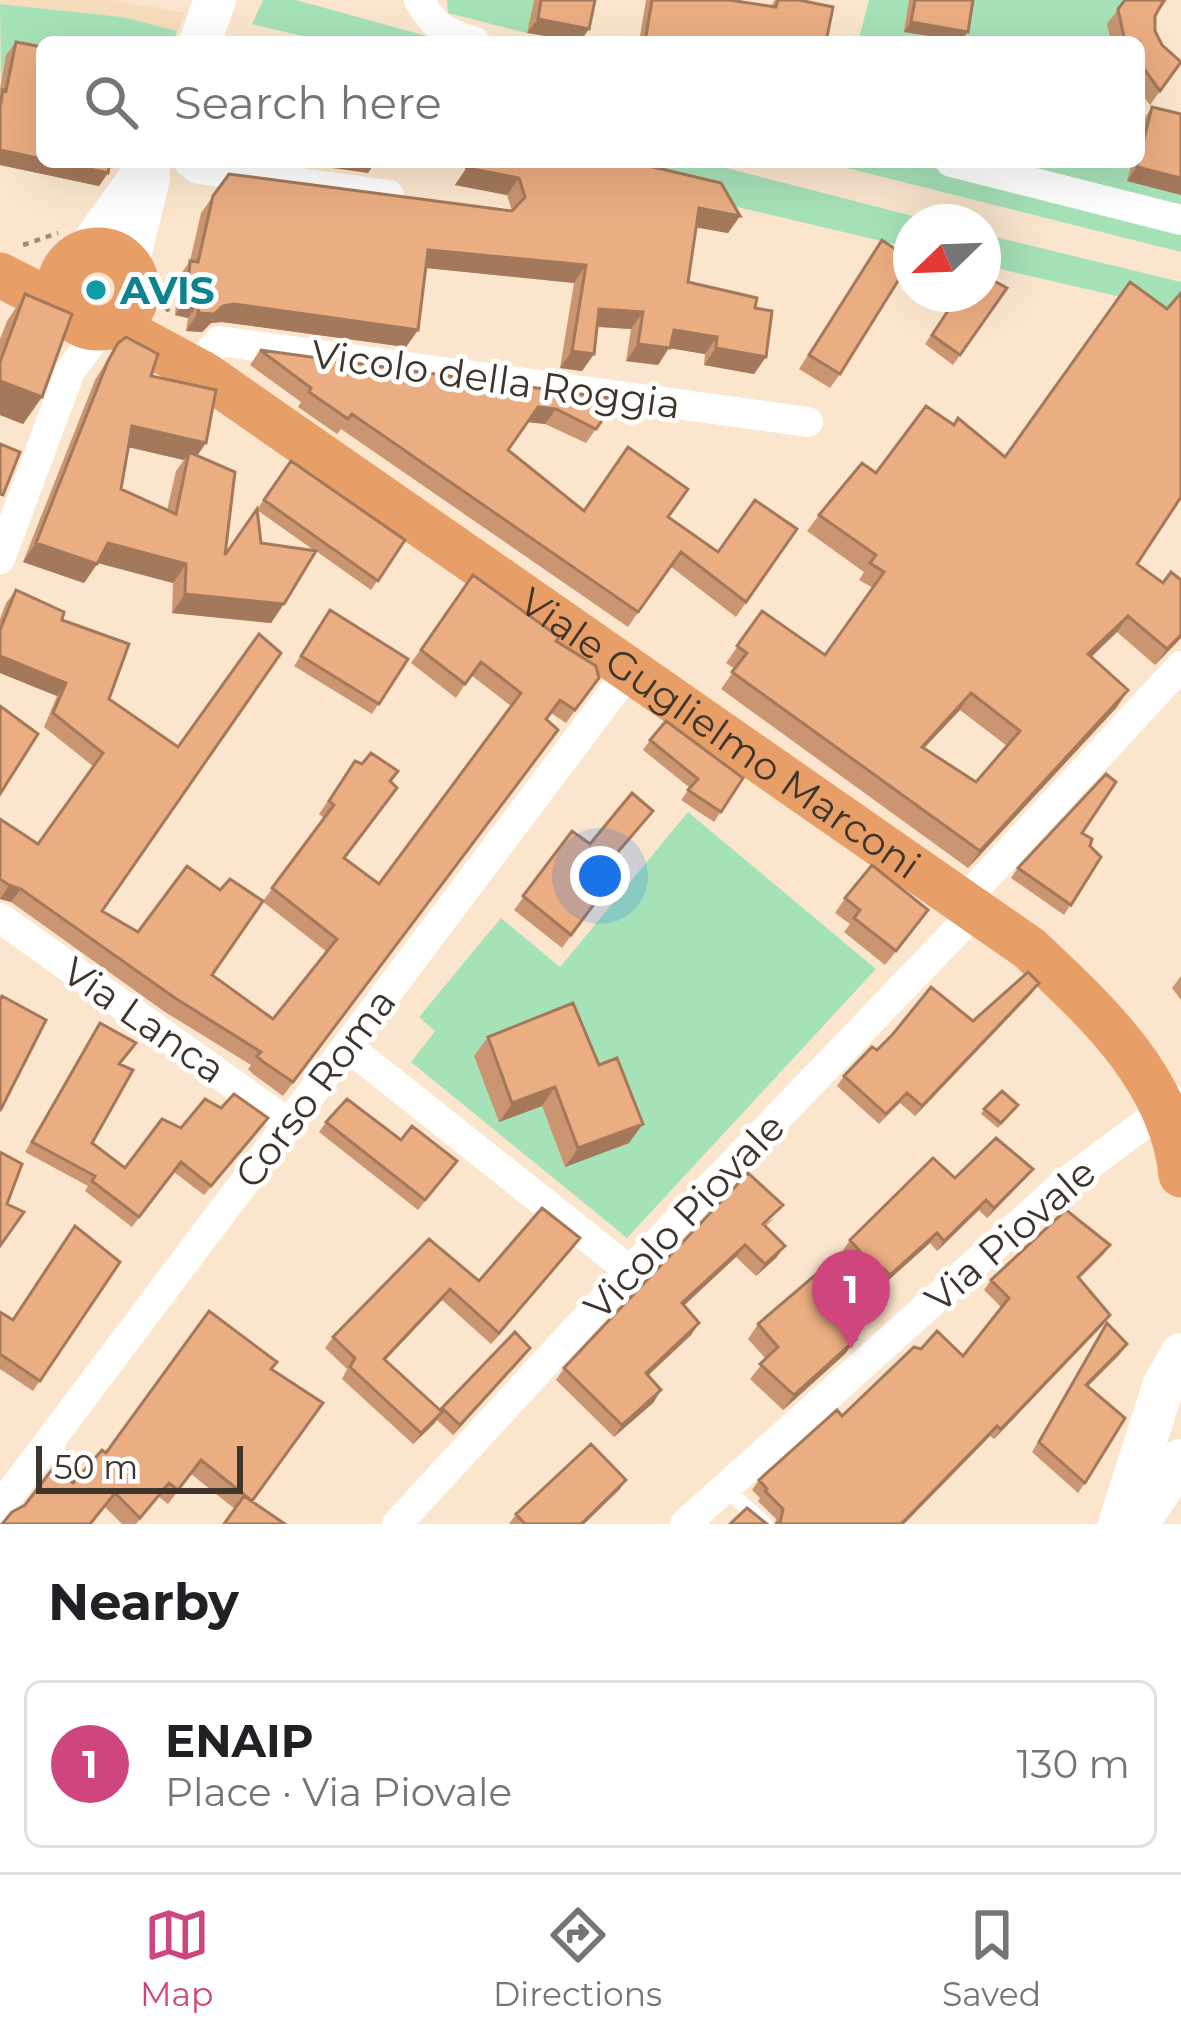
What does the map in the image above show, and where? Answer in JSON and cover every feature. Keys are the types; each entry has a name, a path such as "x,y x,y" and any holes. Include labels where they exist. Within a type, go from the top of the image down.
{"main road":[{"path":"202,36 215,0"},
{"path":"0,265 103,291 150,168"},
{"name":"Viale Guglielmo Marconi","path":"0,274 103,291 204,359 630,670 1029,948 1114,1028 1172,1103 1180,1163"},
{"path":"1119,1524 1164,1384 1181,1354"},
{"path":"1137,1524 1181,1460"}],"street":[{"path":"419,0 442,32 455,36"},
{"path":"198,168 425,200"},
{"path":"975,168 1181,220"},
{"path":"0,560 103,291"},
{"name":"Vicolo della Roggia","path":"204,359 219,341 808,422"},
{"name":"Vicolo Piovale","path":"397,1524 968,907 1181,666"},
{"name":"Corso Roma","path":"0,1507 630,670"},
{"name":"Via Lanca","path":"0,918 288,1123"},
{"path":"347,1046 631,1271"},
{"name":"Via Piovale","path":"685,1524 1066,1182 1172,1103"}],"lane":[{"path":"726,1489 765,1524"}],"path":[{"path":"103,291 160,294 171,317 204,359"}],"shaded area":[{"path":"0,0 113,0 185,13 177,31 122,17 0,4"}],"green space":[{"path":"263,0 296,0 426,36 303,36 252,24"},
{"path":"447,0 534,0 527,33 448,13"},
{"path":"869,0 1127,0 1108,24 1110,36 860,36"},
{"path":"0,4 122,17 177,31 175,36 36,36 36,61 7,56 1,84"},
{"path":"573,168 726,168 893,211 893,244"},
{"path":"847,168 934,168 1181,233 1181,252"},
{"path":"1038,168 1131,168 1128,181 1181,195 1181,206"},
{"path":"1001,238 1181,282 1181,311 1001,269"},
{"path":"688,812 876,969 627,1238 411,1062 435,1031 419,1017 501,918 560,967"}],"building":[{"path":"541,0 595,0 589,29 538,19"},
{"path":"652,0 729,0 776,7 778,0 799,0 833,7 827,36 646,36"},
{"path":"915,0 973,0 968,32 911,22"},
{"path":"1125,0 1164,0 1155,16 1155,31 1162,45 1181,62 1160,91 1145,70 1145,36 1124,36 1118,9"},
{"path":"16,42 36,46 36,158 0,150 0,108"},
{"path":"1152,107 1181,114 1181,178 1141,168 1145,168 1145,135"},
{"path":"467,168 657,168 721,183 740,216 699,208 688,282 757,298 755,308 772,311 766,357 716,348 717,337 674,330 670,348 638,344 643,312 599,309 594,354 572,351 586,265 428,250 418,330 234,304 214,314 198,313 200,301 187,298 190,261 198,262 213,196 229,174 512,211 525,197 519,178"},
{"path":"882,240 893,248 893,289 840,374 809,355"},
{"path":"1130,282 1167,309 1181,293 1181,497 1137,564 1163,583 1171,572 1181,580 1181,635 1167,649 1128,616 1088,654 1128,690 980,851 732,672 747,653 737,646 762,611 825,655 884,572 870,563 876,555 819,515 862,463 876,473 926,406 954,425 958,418 1005,457","holes":["971,693 1020,731 976,782 922,747"]},
{"path":"25,294 72,314 42,397 0,381 0,362"},
{"path":"947,312 990,312 960,355 932,335"},
{"path":"126,337 158,354 151,376 216,390 206,443 132,426 121,489 176,514 189,452 235,472 225,555 257,509 261,543 316,551 284,604 185,594 186,564 108,543 97,564 36,543 108,361"},
{"path":"260,350 617,399 596,429 556,409 538,407 508,450 584,511 628,447 688,489 668,517 718,552 755,500 797,529 746,602 681,552 638,612 352,414 348,419 309,392 311,388"},
{"path":"0,444 20,452 3,495 0,494"},
{"path":"291,461 405,540 378,581 264,500"},
{"path":"473,575 559,637 556,641 596,666 599,678 575,710 560,700 546,719 558,730 293,1082 262,1061 257,1056 261,1052 0,879 0,819 38,844 103,753 53,713 66,683 0,656 0,630 16,590 64,612 62,620 129,644 109,699 178,747 259,634 281,653 102,911 138,932 187,866 220,890 230,879 263,901 212,975 273,1019 337,939 272,888 334,805 329,801 355,761 362,764 371,753 398,771 390,781 397,788 344,858 379,884 521,693 481,662 465,684 421,650"},
{"path":"330,610 408,659 379,704 301,656"},
{"path":"0,706 38,734 0,794"},
{"path":"666,721 743,778 721,812 688,790 698,779 650,740"},
{"path":"1106,774 1116,782 1082,833 1092,839 1090,846 1101,857 1071,905 1018,868"},
{"path":"632,793 653,811 611,860 621,868 571,935 523,896 572,831 590,844"},
{"path":"872,865 928,910 896,951 854,918 860,910 845,898"},
{"path":"1028,972 1039,983 922,1106 907,1093 886,1114 844,1076 872,1047 877,1050 893,1034 931,987 973,1021"},
{"path":"2,996 46,1020 0,1111 0,1000"},
{"path":"573,1003 599,1065 617,1058 643,1124 578,1148 555,1087 512,1103 488,1037"},
{"path":"100,1023 136,1043 119,1064 133,1070 92,1143 125,1168 162,1119 181,1128 205,1099 221,1108 234,1094 268,1118 211,1186 181,1162 139,1217 92,1181 95,1176 32,1142"},
{"path":"1002,1091 1018,1105 1001,1123 984,1109"},
{"path":"347,1099 401,1140 412,1126 457,1161 425,1200 326,1122"},
{"path":"996,1138 1033,1169 994,1208 986,1200 944,1241 937,1233 890,1275 884,1269 879,1273 850,1240 933,1158 955,1178"},
{"path":"0,1152 22,1164 7,1204 24,1212 0,1246"},
{"path":"748,1173 783,1205 763,1224 785,1246 765,1264 745,1245 682,1303 699,1323 646,1373 661,1390 622,1425 564,1368"},
{"path":"542,1208 580,1238 499,1333 450,1289 384,1359 442,1412 421,1433 350,1367 355,1358 333,1337 429,1239 479,1281"},
{"path":"1066,1210 1110,1245 1078,1277 1110,1315 901,1524 775,1524 780,1523 783,1509 759,1480 837,1410 842,1416 937,1331 963,1356 1009,1298 991,1280"},
{"path":"75,1226 120,1262 40,1381 0,1354 0,1312 13,1320"},
{"path":"820,1271 862,1312 847,1326 856,1339 794,1395 760,1364 778,1347 758,1324"},
{"path":"209,1311 277,1362 271,1369 323,1403 252,1501 201,1460 178,1490 169,1483 140,1518 115,1493 90,1524 2,1524 25,1505 54,1467 73,1483 102,1450 106,1453"},
{"path":"1107,1323 1127,1344 1086,1385 1125,1418 1085,1483 1039,1442"},
{"path":"515,1332 530,1348 460,1425 442,1408"},
{"path":"591,1444 626,1480 581,1524 525,1524 516,1514"},
{"path":"244,1496 285,1524 224,1524"},
{"path":"747,1508 767,1524 730,1524"}],"place":[{"name":"AVIS","path":"96,290"},
{"name":"ENAIP","path":"851,1349"}]}
